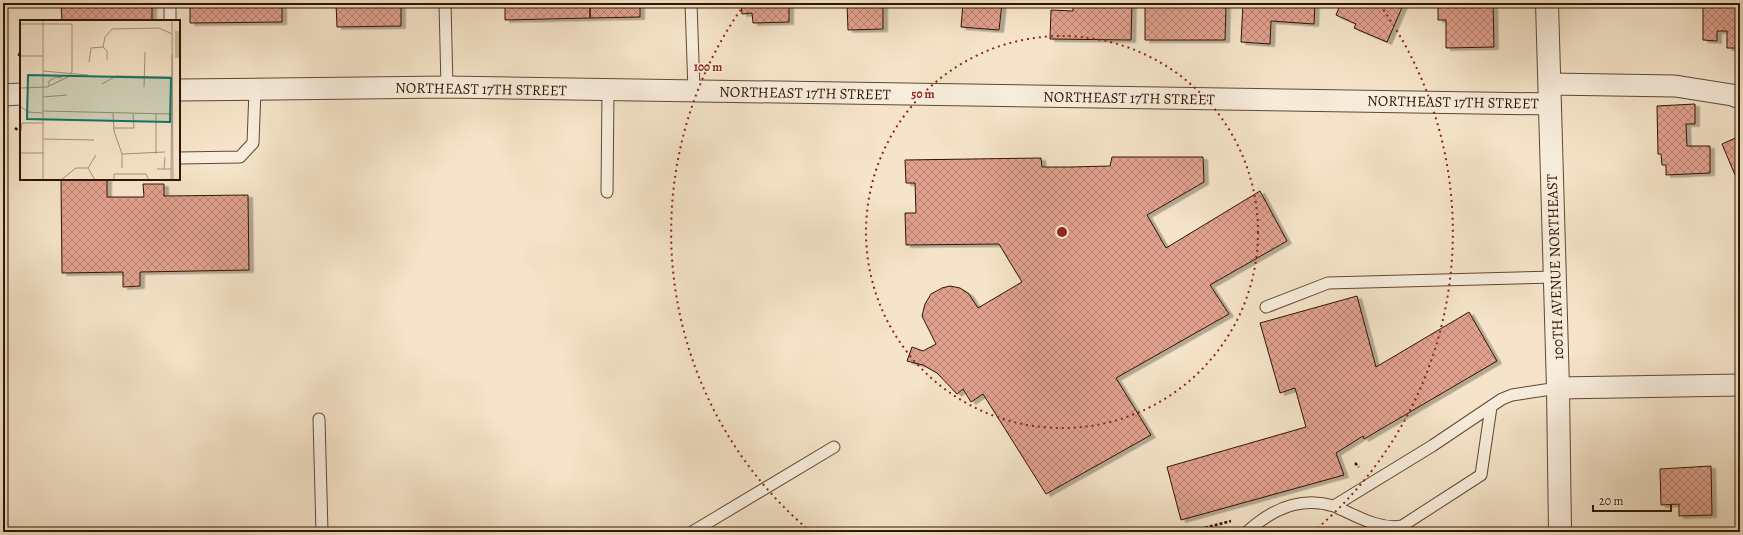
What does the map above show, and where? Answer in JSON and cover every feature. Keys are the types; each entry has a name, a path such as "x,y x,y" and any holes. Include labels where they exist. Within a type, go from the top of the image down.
{"street":[{"name":"100TH AVENUE NORTHEAST","path":"1547,3 1558,388 1560,532"},
{"name":"NORTHEAST 17TH STREET","path":"180,90 447,87 694,91 1550,94 1675,86 1732,95 1740,98"},
{"path":"3,95 20,94"},
{"path":"1558,388 1740,385"}],"lane":[{"path":"170,3 170,20"},
{"path":"445,3 447,87"},
{"path":"691,3 694,91"},
{"path":"180,158 240,157 253,143 255,90"},
{"path":"607,192 608,90"},
{"path":"1266,307 1328,283 1555,277"},
{"path":"1334,506 1512,395 1558,388"},
{"path":"1247,532 1254,525 1282,508 1304,501 1319,502 1334,506 1376,524 1390,528 1402,526 1481,475 1491,407"},
{"path":"319,419 322,532"},
{"path":"692,532 834,447"}],"path":[{"path":"19,56 20,51"},
{"path":"15,128 19,131"},
{"path":"1355,463 1359,466"},
{"path":"1204,532 1204,528 1234,520"}],"building":[{"path":"61,3 152,3 152,20 62,20"},
{"path":"190,3 282,3 282,22 190,23"},
{"path":"336,3 401,3 401,26 337,27"},
{"path":"505,3 590,3 590,18 505,20"},
{"path":"590,3 640,3 640,17 590,18"},
{"path":"741,3 789,3 789,22 753,23 752,13 742,14"},
{"path":"847,3 883,3 883,29 848,30"},
{"path":"963,3 1002,3 999,30 961,27"},
{"path":"1073,3 1132,3 1131,40 1050,39 1051,10 1073,11"},
{"path":"1243,3 1315,3 1314,24 1271,21 1270,44 1241,42"},
{"path":"1341,3 1404,3 1387,42 1354,28 1356,24 1336,15"},
{"path":"1438,3 1493,3 1494,47 1446,48 1446,20 1438,20"},
{"path":"1703,3 1740,3 1740,48 1727,48 1727,31 1717,31 1717,41 1703,40"},
{"path":"1145,4 1226,5 1225,40 1145,40"},
{"path":"1695,104 1695,124 1686,124 1687,146 1710,146 1710,173 1666,175 1666,165 1662,165 1661,154 1658,154 1657,106"},
{"path":"1740,136 1740,172 1735,175 1722,144"},
{"path":"1112,157 1203,157 1204,182 1147,215 1166,248 1260,191 1287,241 1210,285 1229,314 1116,378 1151,435 1046,494 983,394 971,402 963,389 957,394 937,373 923,365 907,361 912,347 923,351 936,344 922,316 925,304 931,294 942,288 950,286 960,288 969,294 978,308 1022,282 999,244 906,245 905,213 916,213 915,183 906,183 905,160 1041,158 1042,167 1071,167 1110,166"},
{"path":"61,180 107,180 107,197 144,197 143,184 164,184 164,196 248,195 249,270 140,272 140,286 123,287 123,272 62,273"},
{"path":"1357,296 1376,367 1469,312 1497,361 1364,439 1363,436 1336,453 1344,475 1181,520 1167,467 1306,427 1295,388 1280,393 1260,323"},
{"path":"1711,466 1712,515 1679,516 1679,504 1661,505 1660,469"}]}
